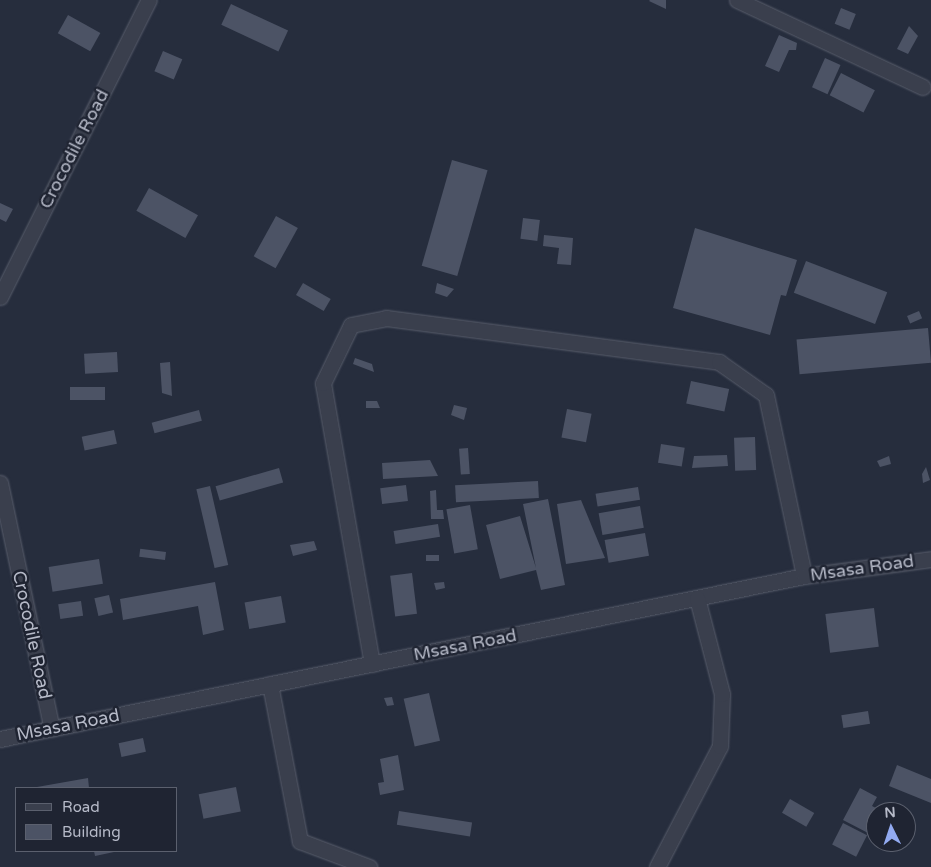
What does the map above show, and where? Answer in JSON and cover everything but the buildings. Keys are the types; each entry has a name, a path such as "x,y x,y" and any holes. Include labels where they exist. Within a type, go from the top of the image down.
{"street":[{"name":"Crocodile Road","path":"0,297 149,0"},
{"path":"737,0 923,87"},
{"path":"372,664 323,383 350,326 386,318 719,362 766,395 804,576"},
{"name":"Crocodile Road","path":"0,483 52,729"},
{"name":"Msasa Road","path":"0,739 804,576 931,559"},
{"path":"656,867 720,746 722,694 697,598"},
{"path":"270,684 300,841 369,867"}]}
